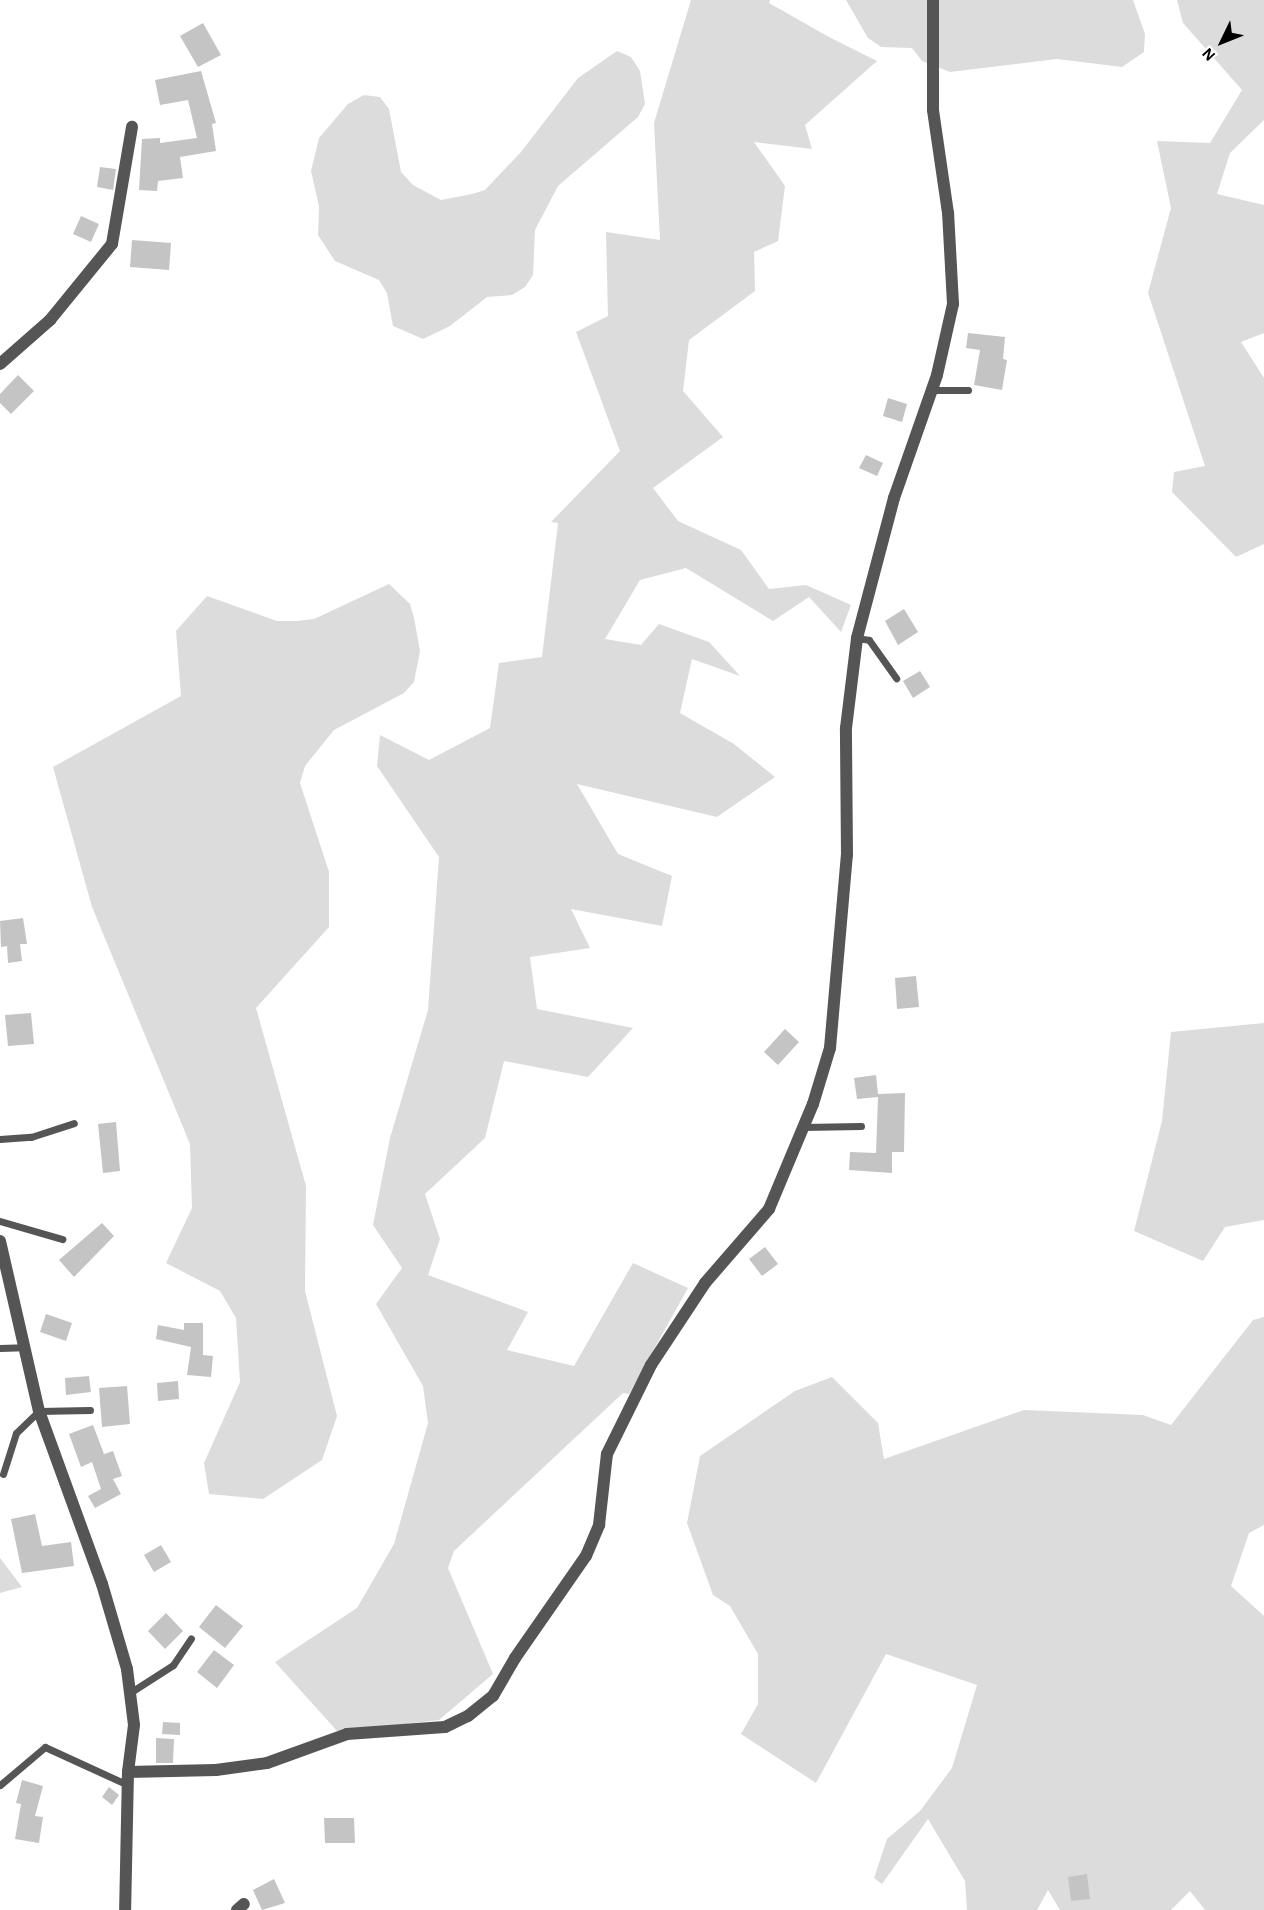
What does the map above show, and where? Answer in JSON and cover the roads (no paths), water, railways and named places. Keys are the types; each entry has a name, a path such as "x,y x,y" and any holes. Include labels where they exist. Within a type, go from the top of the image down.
{"street":[{"path":"128,1779 267,1764 347,1734 445,1727 468,1716 493,1696 515,1658 586,1556 599,1525 608,1454 651,1365 705,1283 769,1209 803,1127 830,1048 838,985 849,803 846,728 857,638 894,498 932,390 953,304 948,213 933,110 933,0"},
{"path":"0,364 50,320 112,244 119,219 132,127"},
{"path":"0,1241 39,1411 102,1584 131,1692 134,1725 128,1779 125,1910"}],"lane":[{"path":"932,390 968,390"},
{"path":"857,638 869,640 896,678"},
{"path":"0,1139 31,1137 74,1123"},
{"path":"803,1127 861,1126"},
{"path":"0,1221 62,1239"},
{"path":"0,1348 24,1347"},
{"path":"3,1474 16,1433 39,1411 90,1410"},
{"path":"131,1692 173,1665 191,1638"},
{"path":"0,1785 45,1747 128,1779"}]}
